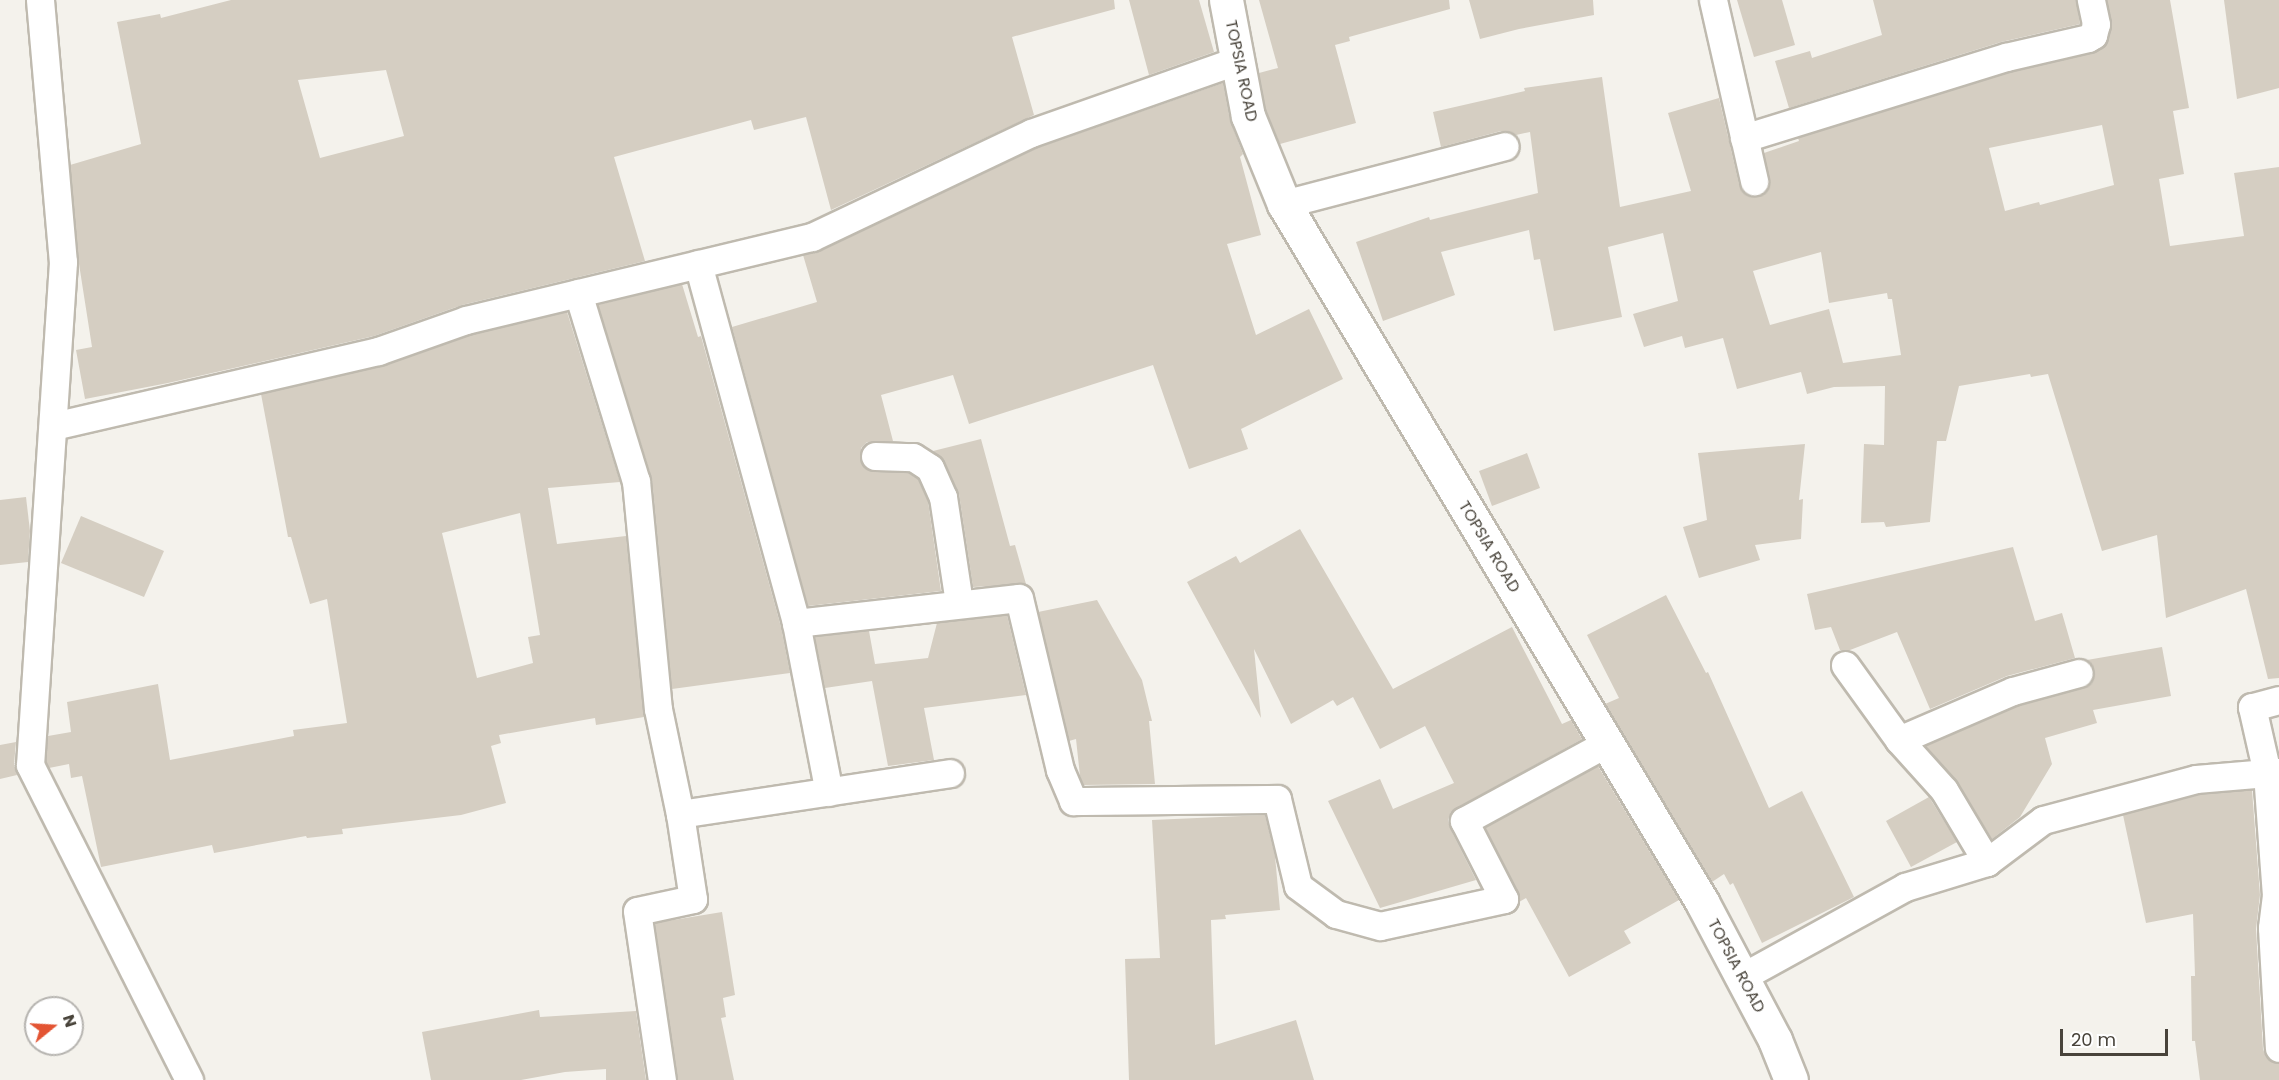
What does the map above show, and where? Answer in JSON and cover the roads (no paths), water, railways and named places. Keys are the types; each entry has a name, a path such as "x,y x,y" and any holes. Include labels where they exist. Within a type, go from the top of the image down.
{"street":[{"path":"40,0 63,262 30,765 189,1080"},
{"name":"TOPSIA ROAD","path":"1226,0 1248,116 1284,204 1702,902 1775,1040 1791,1080"},
{"path":"1713,0 1754,181"},
{"path":"1744,138 2006,57 2088,38 2093,35 2096,24 2091,0"},
{"path":"53,426 378,351 466,320 812,237 1031,133 1236,61"},
{"path":"1284,204 1505,146"},
{"path":"698,264 796,623 829,792"},
{"path":"578,293 636,481 658,709 680,814 693,899 637,911 662,1080"},
{"path":"875,456 913,457 930,468 943,497 959,603"},
{"path":"796,623 1018,598 1060,770 1073,801 1277,799 1298,886 1336,914 1380,926 1504,899 1464,821 1607,743"},
{"path":"1845,665 1899,740 1944,790 1987,862"},
{"path":"1899,740 2013,691 2079,673"},
{"path":"2279,700 2252,707 2273,772 2276,895 2272,928 2279,1048"},
{"path":"1742,977 1905,887 1987,862 2043,820 2196,779 2273,772"},
{"path":"680,814 950,773"}]}
